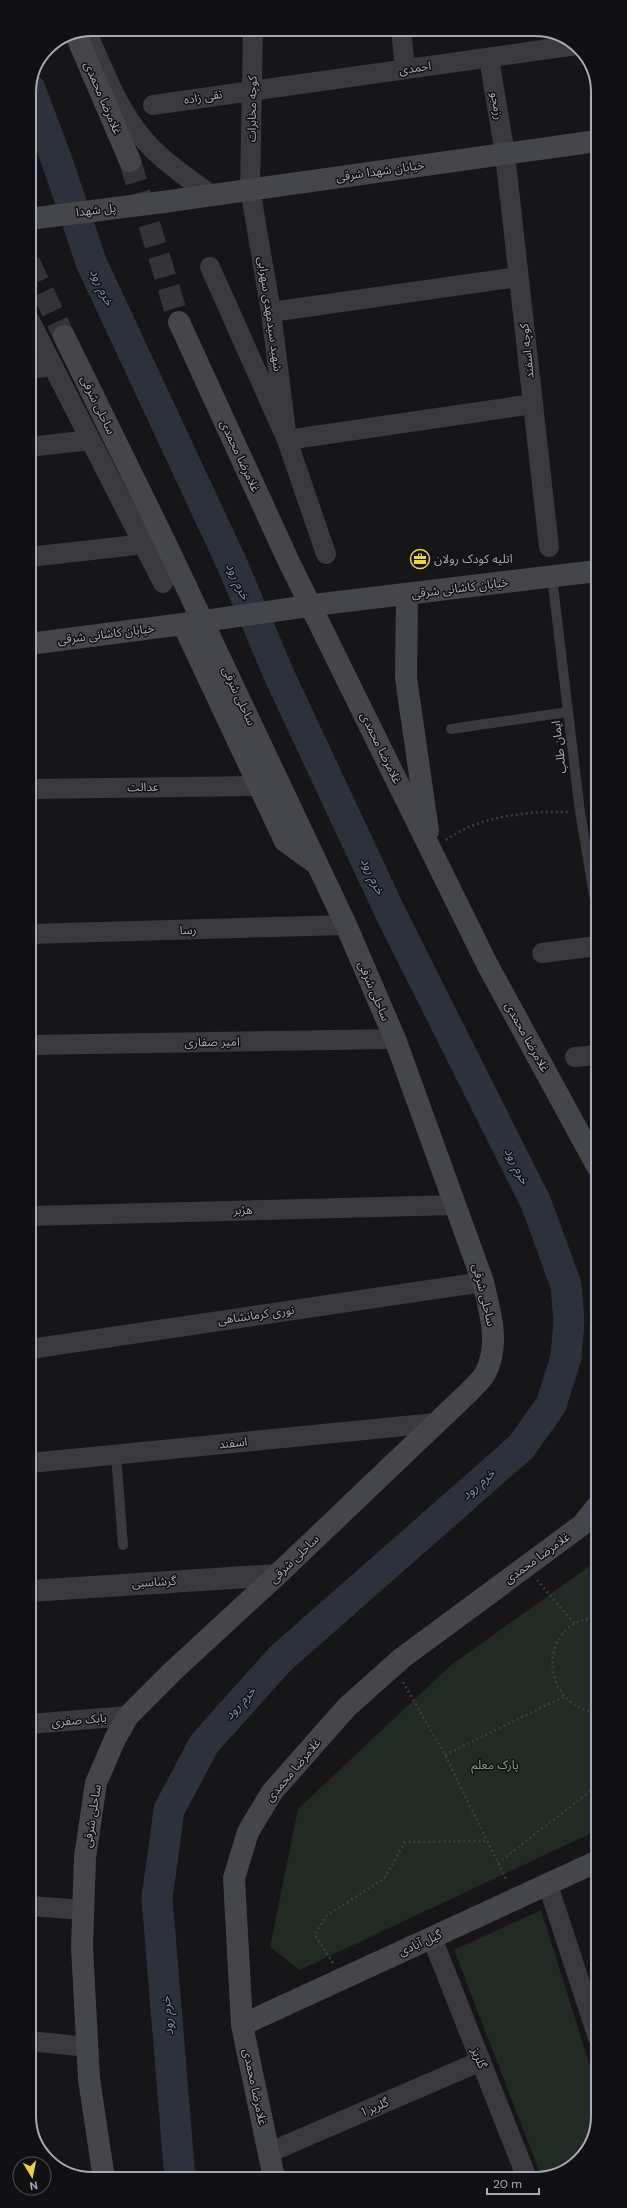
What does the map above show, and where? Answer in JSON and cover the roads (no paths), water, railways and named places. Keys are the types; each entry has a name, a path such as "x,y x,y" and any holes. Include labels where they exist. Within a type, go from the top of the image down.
{"main road":[{"name":"غلامرضا محمدی","path":"77,38 130,161"},
{"name":"خیابان شهدا شرقی","path":"163,202 591,142"},
{"name":"پل شهدا","path":"36,218 163,202"},
{"name":"غلامرضا محمدی","path":"179,322 288,560 487,964 591,1155"},
{"name":"ساحلی شرقی","path":"64,336 168,546 319,865 395,1039 483,1282 492,1320 494,1348 486,1373 470,1391 278,1576 173,1671 128,1716 115,1739 96,1783 86,1857 83,1910 82,1947 89,2079 103,2172"},
{"name":"خیابان کاشانی شرقی","path":"36,643 322,604 591,572"},
{"path":"407,594 406,678 431,850"},
{"path":"183,624 257,786 285,841 319,865"},
{"name":"غلامرضا محمدی","path":"273,2172 242,2024 234,1878 248,1832 272,1792 347,1707 394,1665 582,1525 591,1514"},
{"name":"گیل آبادی","path":"242,2024 516,1900 591,1864"}],"street":[{"path":"88,36 122,109 141,137 172,167 211,195"},
{"name":"کوچه مخابرات","path":"250,189 253,36"},
{"path":"402,36 405,69"},
{"name":"احمدی","path":"253,90 568,46"},
{"name":"رزمجو","path":"490,58 504,154"},
{"name":"نقی زاده","path":"154,105 253,90"},
{"name":"کوچه اسفند","path":"504,154 549,547"},
{"name":"شهید سیدمهدی سهرابی","path":"250,189 271,312 287,440"},
{"path":"210,266 287,440 326,554"},
{"path":"271,312 518,277"},
{"path":"36,333 145,544 163,583"},
{"path":"36,367 53,366"},
{"path":"287,440 533,404"},
{"path":"36,446 90,440"},
{"path":"36,556 145,544"},
{"name":"عدالت","path":"36,789 257,786"},
{"name":"رسا","path":"36,934 346,925"},
{"path":"542,953 591,947"},
{"name":"امیر صفاری","path":"36,1045 395,1039"},
{"path":"575,1057 591,1056"},
{"name":"هژبر","path":"36,1216 456,1205"},
{"name":"نوری کرمانشاهی","path":"36,1348 483,1282"},
{"name":"اسفند","path":"36,1462 436,1423"},
{"name":"گرشاسبی","path":"36,1591 278,1576"},
{"name":"بابک صفری","path":"36,1724 128,1716"},
{"path":"548,1885 591,2017"},
{"path":"36,1906 83,1910"},
{"name":"گلریز","path":"432,1938 525,2172"},
{"path":"36,2042 87,2047"},
{"name":"گلریز 1","path":"268,2153 481,2062"}],"lane":[{"name":"ایمان طلب","path":"552,577 580,812 591,877"},
{"path":"451,729 568,712"},
{"path":"116,1455 123,1545"}],"waterway":[{"name":"خرم رود","path":"36,105 58,164 91,262 232,564 280,677 391,914 536,1203 566,1285 569,1321 566,1357 551,1405 521,1447 280,1659 204,1744 169,1810 157,1898 179,2172"}],"tunnel":[{"path":"130,161 179,322"},
{"path":"36,277 64,336"}],"place":[{"name":"اتلیه کودک رولان","path":"420,559"}],"park label":[{"name":"پارک معلم","path":"495,1765"}]}
